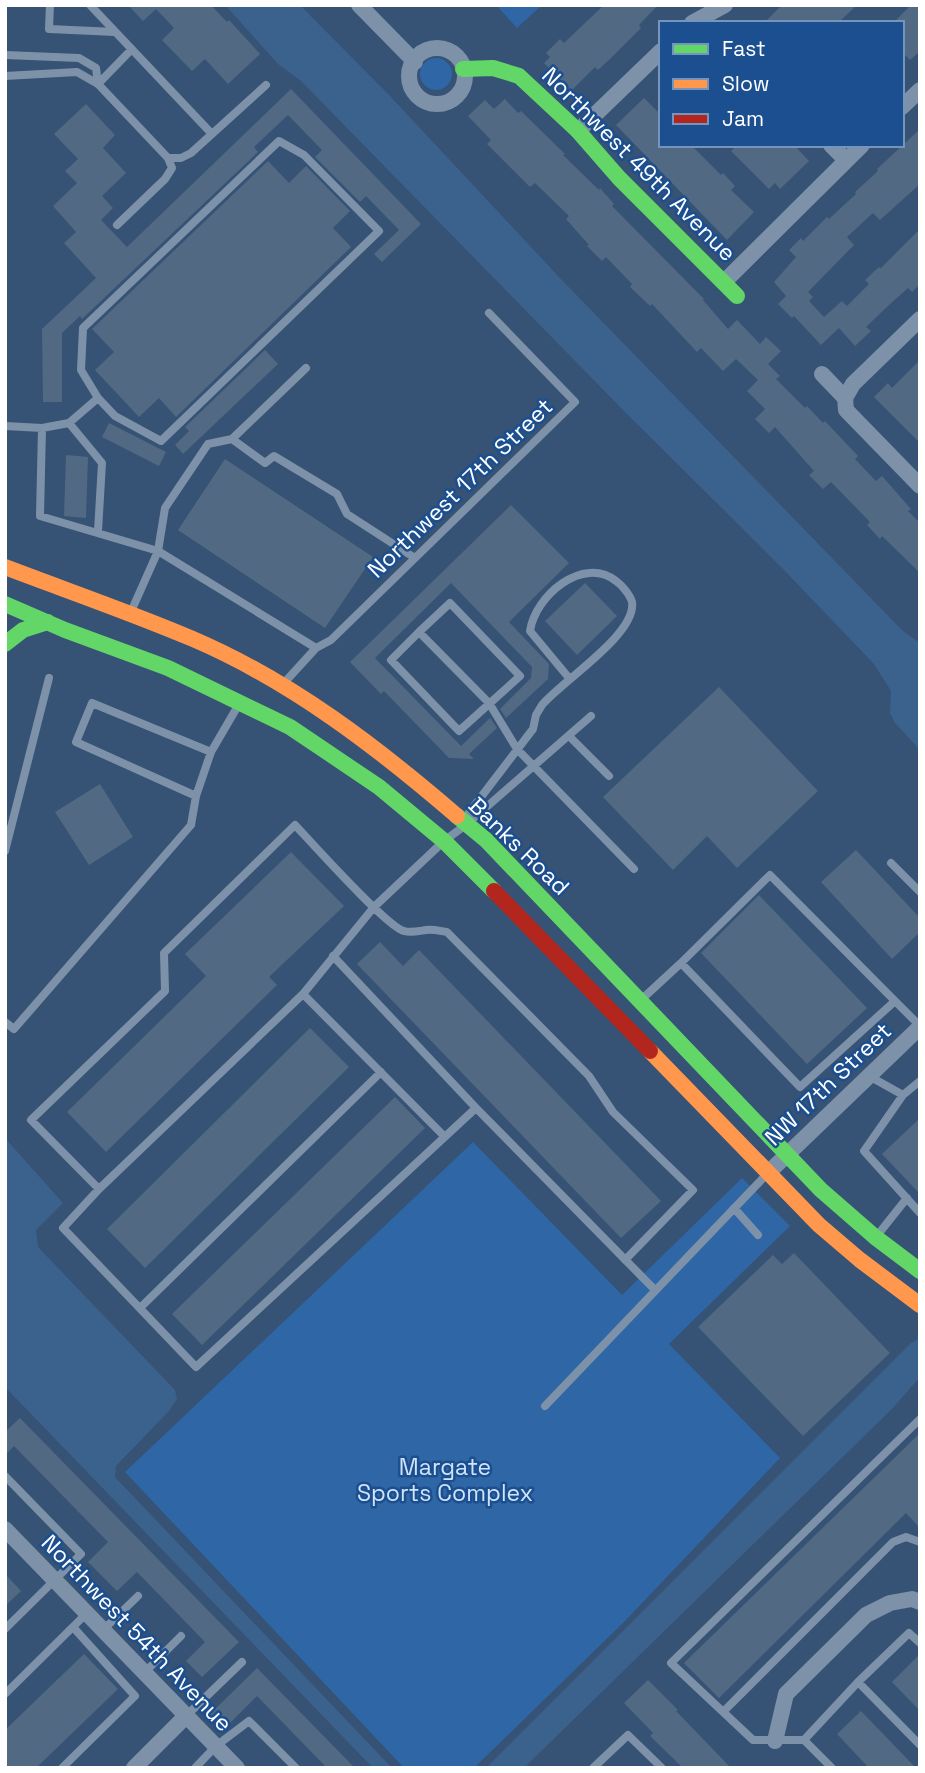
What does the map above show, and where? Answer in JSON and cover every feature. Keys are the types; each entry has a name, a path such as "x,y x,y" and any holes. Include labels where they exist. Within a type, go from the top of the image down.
{"street":[{"path":"359,5 415,62"},
{"path":"702,20 725,5"},
{"path":"444,49 459,58 464,83 460,92 445,103 426,102 412,89 410,70 415,62 419,55 427,50 444,49"},
{"path":"578,131 659,53"},
{"name":"Northwest 49th Avenue","path":"463,69 493,68 519,76 578,131 619,178 737,296"},
{"path":"904,105 920,90"},
{"path":"833,147 846,160"},
{"path":"724,282 860,147"},
{"path":"920,319 853,384 845,398 846,410 920,486"},
{"path":"822,374 845,398"},
{"name":"Banks Road","path":"5,567 195,640 282,685 354,733 486,840 821,1189 875,1237 920,1271"},
{"path":"5,604 168,668 241,702 290,727 389,795 444,841 819,1225 920,1305"},
{"path":"5,644 23,630 48,622"},
{"name":"NW 17th Street","path":"768,1173 920,1027"},
{"name":"Northwest 54th Avenue","path":"5,1529 237,1768"},
{"path":"775,1741 786,1694 866,1615 890,1603 916,1601"},
{"path":"134,1768 186,1716"}],"lane":[{"path":"50,5 49,29 115,32"},
{"path":"90,5 212,134"},
{"path":"98,84 131,50"},
{"path":"5,55 79,58 96,68 98,84"},
{"path":"5,76 77,72 98,84 167,158 172,167 165,179 117,225"},
{"path":"167,158 181,159 191,153 266,85"},
{"path":"279,141 304,155 379,231 161,441 115,416 98,398 81,370 83,328 279,141"},
{"name":"Northwest 17th Street","path":"282,685 316,648 331,640 575,402 489,313"},
{"path":"130,614 158,551 165,508 208,444 232,439 306,368"},
{"path":"5,426 42,428 69,423 98,398"},
{"path":"69,423 102,464 99,531"},
{"path":"42,428 40,516 99,531 158,551 316,648"},
{"path":"232,439 265,463 274,456 337,494 347,514 415,558"},
{"path":"467,824 468,814 533,729 536,715 542,705 622,630 627,622 632,610 632,600 621,584 609,575 596,572 570,579 538,607 531,620 530,631 569,678"},
{"path":"450,603 520,677 489,704 459,731 391,660 450,603"},
{"path":"419,632 489,704 517,749 634,869"},
{"path":"5,851 49,678"},
{"path":"5,1022 14,1029 191,825 196,796 211,752 241,702"},
{"path":"196,796 76,742 92,703 211,752"},
{"path":"476,1108 196,1367 63,1228 99,1189 303,994 374,907 444,841 591,716"},
{"path":"569,736 609,776"},
{"path":"99,1189 31,1120 165,991 164,953 295,825 393,925 404,931 429,929 447,932 589,1076 613,1112 693,1191 625,1260"},
{"path":"891,863 920,892"},
{"path":"640,1001 770,875 920,1027"},
{"path":"333,956 476,1108 655,1290"},
{"path":"681,963 800,1087 895,1002"},
{"path":"303,994 444,1136"},
{"path":"141,1307 381,1072"},
{"path":"869,1076 903,1095"},
{"path":"920,1081 903,1095 864,1151 920,1213"},
{"path":"545,1406 768,1173"},
{"path":"875,1237 907,1198"},
{"path":"734,1208 758,1235"},
{"path":"920,1419 671,1663 753,1740 804,1740 909,1633 920,1643"},
{"path":"5,1476 81,1554 5,1629"},
{"path":"723,1713 893,1542 906,1536 920,1542"},
{"path":"103,1630 138,1596"},
{"path":"5,1694 87,1614"},
{"path":"62,1768 135,1696 73,1627"},
{"path":"144,1672 181,1636"},
{"path":"186,1716 242,1662"},
{"path":"858,1682 920,1745"},
{"path":"195,1768 216,1746 249,1721 296,1768"},
{"path":"593,1768 628,1735 662,1768"},
{"path":"804,1740 832,1768"}],"green space":[{"path":"496,5 542,5 517,28"},
{"path":"436,58 447,63 452,74 447,85 436,90 425,85 420,74 425,63"},
{"name":"Margate Sports Complex","path":"473,1142 622,1295 742,1178 790,1226 669,1344 780,1458 625,1621 474,1768 404,1768 125,1472"}],"shaded area":[{"path":"225,5 300,5 390,96 560,278 903,631 920,643 920,750 895,723 890,713 891,691 874,664 301,81 278,64"},
{"path":"5,1138 63,1203 36,1230 38,1247 175,1390 177,1399 169,1411 116,1466 115,1477 392,1768 373,1768 5,1387"},
{"path":"920,1338 920,1377 893,1408 524,1768 486,1768 911,1343"}],"building":[{"path":"128,5 211,5 227,22 229,20 260,54 228,84 205,59 192,71 162,40 174,28 156,9 143,21"},
{"path":"604,5 658,5 639,25 641,28 609,60 598,70 595,67 571,91 544,63 550,57 546,53 560,39 564,43"},
{"path":"782,5 857,5 840,21 766,21"},
{"path":"911,5 920,5 920,51 910,60 904,54 904,21 895,21"},
{"path":"291,89 421,224 382,262 374,254 399,230 366,196 360,202 315,157 322,150 288,115 254,147 258,152 82,319 80,316 62,333 62,402 43,402 42,329 96,278 64,243 76,232 53,206 77,183 65,171 78,159 54,134 86,104 115,135 103,148 126,173 102,196 113,208 101,220 127,247"},
{"path":"644,98 659,113 659,147 693,147 721,175 723,173 735,186 731,190 754,212 727,240 616,125"},
{"path":"505,99 518,113 521,111 599,190 600,188 614,204 612,206 704,299 728,329 737,320 760,344 766,337 781,351 768,364 780,376 776,379 805,408 807,406 823,423 825,421 858,456 855,459 876,481 882,476 920,523 920,573 882,536 880,539 867,525 870,522 831,482 823,489 809,475 814,471 775,427 769,433 755,419 765,409 747,391 758,380 736,359 723,371 701,348 697,352 652,304 650,306 630,287 632,284 606,257 602,261 587,246 589,245 566,219 569,216 535,183 530,187 487,144 491,140 468,116 485,100 494,109"},
{"path":"920,129 920,184 880,220 873,213 847,237 854,245 808,292 813,297 809,301 824,317 842,301 847,306 869,284 865,280 920,229 920,284 912,292 908,288 889,305 866,327 871,331 855,346 839,328 821,345 794,316 792,318 778,304 786,296 774,282 796,257 789,250 801,238 803,241 827,217 829,219 856,194 877,169 901,147 904,147"},
{"path":"735,147 796,147 809,161 780,189 775,183 769,189 731,151"},
{"path":"268,161 289,183 306,166 350,211 333,228 351,247 176,417 159,398 139,417 95,370 114,352 92,329"},
{"path":"265,350 278,364 183,454 175,445 189,431 185,427"},
{"path":"920,360 920,443 874,397 888,383 892,388"},
{"path":"109,423 166,452 159,466 102,437"},
{"path":"66,455 88,457 86,518 64,516"},
{"path":"225,459 373,557 325,628 178,530"},
{"path":"511,505 569,563 509,622 549,664 548,679 506,718 500,709 531,678 532,667 451,583 375,658 461,746 490,718 497,728 469,754 474,759 449,758 384,691 381,694 350,662"},
{"path":"585,583 617,616 577,655 545,621"},
{"path":"719,687 818,791 737,868 707,836 673,870 603,797"},
{"path":"100,784 133,837 89,865 55,812"},
{"path":"856,850 920,918 920,932 892,959 821,882"},
{"path":"291,852 344,906 269,977 277,985 106,1152 67,1112 206,976 185,954"},
{"path":"759,895 867,1008 807,1064 701,953"},
{"path":"380,942 403,966 419,950 661,1201 621,1238 357,964"},
{"path":"310,1028 349,1067 145,1268 107,1229"},
{"path":"395,1097 425,1128 202,1345 172,1314"},
{"path":"920,1118 920,1194 882,1154"},
{"path":"794,1253 890,1353 803,1436 698,1327 773,1255 782,1264"},
{"path":"20,1418 239,1642 202,1677 186,1661 205,1642 137,1572 117,1591 88,1562 108,1542 14,1446 5,1455 5,1432"},
{"path":"920,1433 920,1528 906,1513 719,1698 684,1663"},
{"path":"5,1574 21,1591 5,1606"},
{"path":"84,1654 118,1689 36,1768 5,1768 5,1730"},
{"path":"920,1654 920,1711 892,1682"},
{"path":"257,1668 355,1768 327,1768 257,1696 223,1730 209,1715"},
{"path":"648,1680 731,1768 683,1768 650,1736 653,1733 624,1703"},
{"path":"861,1711 916,1768 869,1768 837,1734"}],"traffic: fast":[{"path":"463,69 493,68 519,76 578,131 619,178 737,296"},
{"path":"5,604 65,630 168,668 290,727 379,787 444,841 494,891"},
{"path":"5,644 23,630 48,622"},
{"path":"457,816 486,840 821,1190 875,1237 920,1271"}],"traffic: slow":[{"path":"5,567 170,629 264,675 332,717 396,765 457,816"},
{"path":"650,1051 819,1225 920,1305"}],"traffic: jam":[{"path":"494,891 650,1051"}]}
